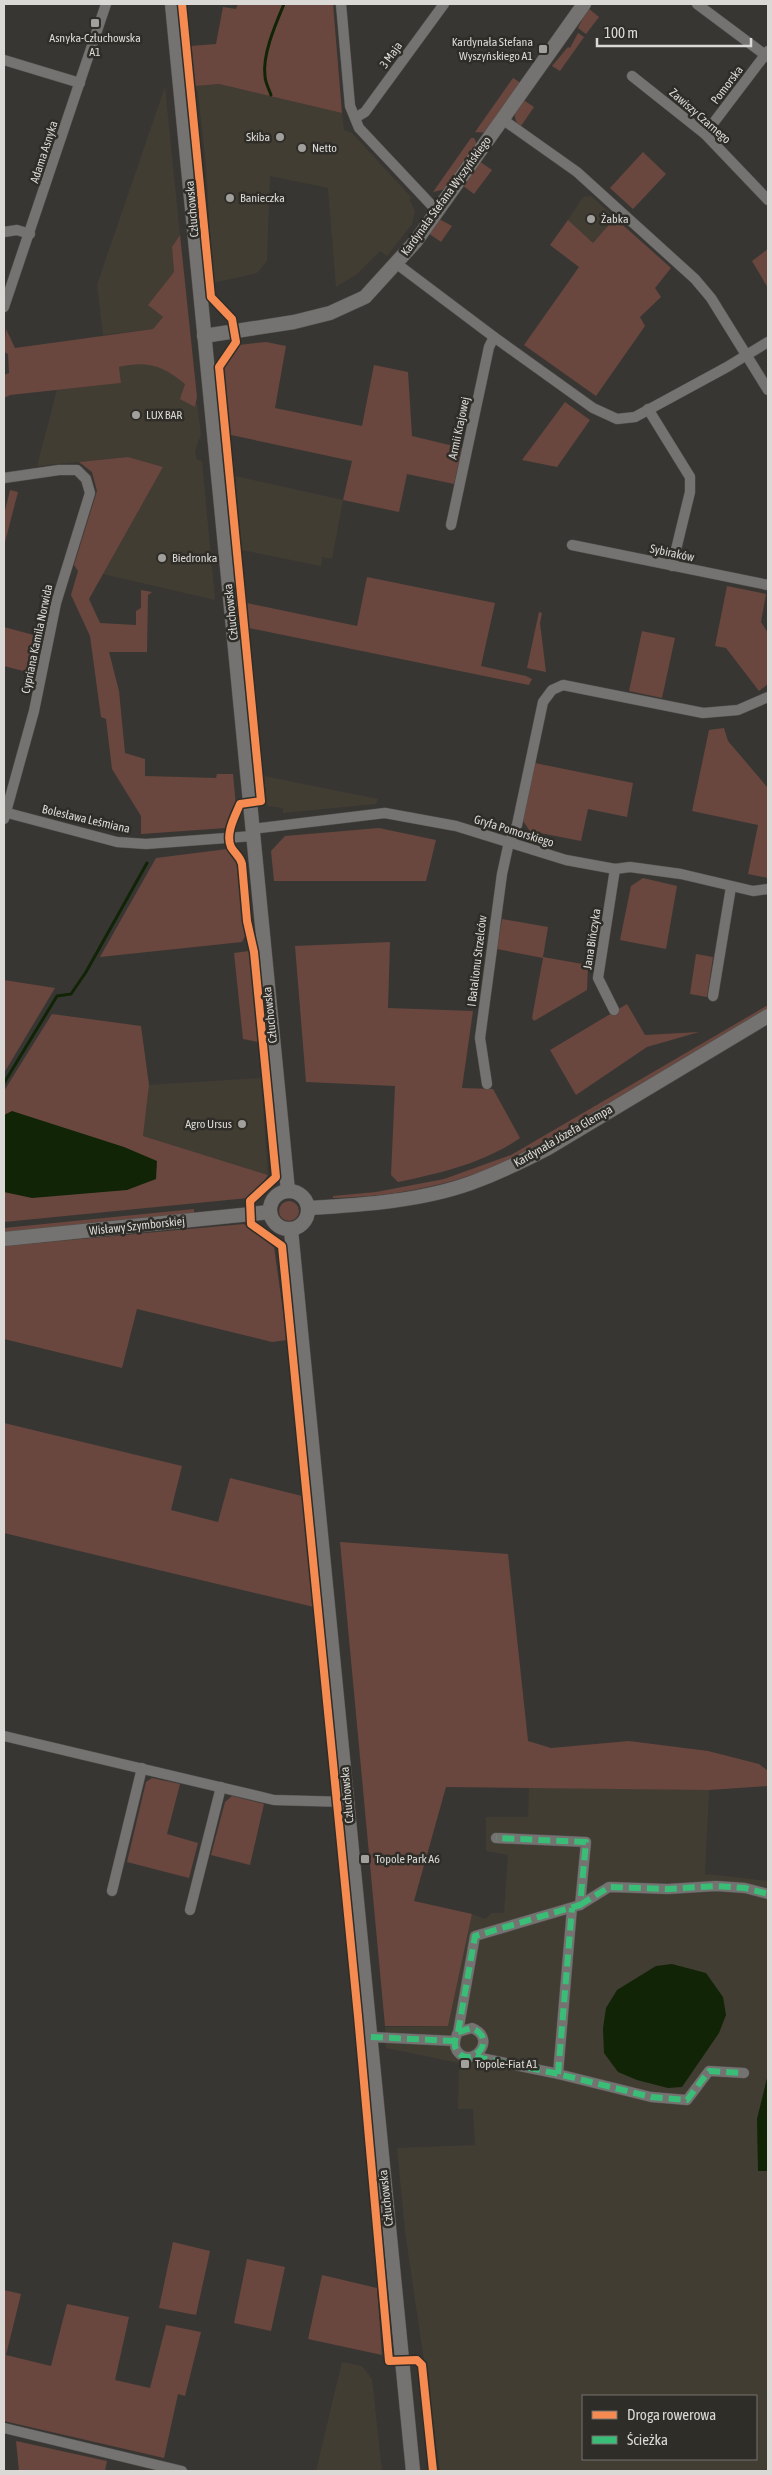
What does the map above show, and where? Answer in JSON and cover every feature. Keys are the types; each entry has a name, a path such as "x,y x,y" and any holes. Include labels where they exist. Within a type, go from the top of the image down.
{"main road":[{"name":"Człuchowska","path":"172,4 288,1191"},
{"name":"Kardynała Stefana Wyszyńskiego","path":"204,336 289,323 330,313 365,297 397,264 437,211 584,4"},
{"name":"Kardynała Józefa Glempa","path":"309,1208 391,1200 442,1190 470,1183 511,1167 548,1148 768,1016"},
{"path":"288,1191 303,1196 309,1208 304,1224 291,1230 284,1229 275,1224 270,1212 273,1200 288,1191"},
{"name":"Wisławy Szymborskiej","path":"4,1239 270,1212"},
{"name":"Człuchowska","path":"291,1230 413,2471"}],"street":[{"name":"Adama Asnyka","path":"4,307 106,4"},
{"path":"341,4 350,106 359,128 437,211"},
{"name":"3 Maja","path":"355,118 365,112 444,4"},
{"path":"697,4 767,54"},
{"name":"Pomorska","path":"705,134 767,54"},
{"path":"4,60 80,83"},
{"name":"Zawiszy Czarnego","path":"632,76 705,134 768,200"},
{"path":"502,119 577,172 695,278 711,298 768,390"},
{"path":"4,232 18,230 30,234"},
{"path":"397,264 600,413 617,419 625,419 648,409 768,342"},
{"name":"Armii Krajowej","path":"451,525 488,347 494,337"},
{"path":"648,409 690,477 690,492 672,566"},
{"name":"Cypriana Kamila Norwida","path":"4,478 58,470 77,470 86,479 90,493 56,603 34,711 4,815"},
{"name":"Sybiraków","path":"572,545 768,585"},
{"name":"I Batalionu Strzelców","path":"487,1084 480,1038 491,945 509,842 517,825 543,702 552,690 563,685 703,713 738,710 768,697"},
{"name":"Gryfa Pomorskiego","path":"252,832 385,813 456,826 566,860 615,869 630,867 681,874 753,891 768,889"},
{"name":"Bolesława Leśmiana","path":"4,815 117,842 146,844 252,832"},
{"name":"Jana Bińczyka","path":"614,1010 598,978 615,869"},
{"path":"713,996 731,887"},
{"path":"4,1736 274,1800 347,1802"},
{"path":"112,1891 142,1768"},
{"path":"190,1910 221,1787"},
{"path":"496,1838 586,1842 576,1906 558,2074"},
{"path":"371,2037 456,2037 472,2028 480,2033 482,2047 476,2055 468,2057 459,2053 456,2037 475,1936 576,1906 610,1887 668,1889 716,1886 745,1888 768,1894"},
{"path":"476,2055 481,2058 558,2074 651,2097 687,2100 709,2071 744,2073"},
{"path":"4,2428 182,2471"}],"shaded area":[{"path":"238,4 333,4 342,113 219,84 195,86 190,46 216,44 223,7 236,9"},
{"path":"588,8 599,17 586,34 578,28"},
{"path":"578,33 584,37 560,71 552,66 568,47 570,48"},
{"path":"513,78 521,83 487,133 475,132"},
{"path":"219,84 342,113 344,130 352,133 411,197 410,201 415,211 412,224 387,256 380,251 357,274 336,287 328,188 270,176 267,261 257,273 213,283 206,166 198,92 195,86"},
{"path":"165,87 180,235 172,247 174,272 148,305 163,317 153,329 103,335 97,285"},
{"path":"522,99 534,107 521,126 516,120 515,113"},
{"path":"471,138 474,138 477,144 446,189 433,192"},
{"path":"643,152 666,174 633,209 610,188"},
{"path":"479,161 492,170 474,194 462,185"},
{"path":"591,196 615,218 593,243 568,220 583,197"},
{"path":"615,218 671,268 655,288 661,297 640,317 645,326 596,396 524,345 579,267 550,245 568,220 593,243"},
{"path":"439,219 452,226 441,242 428,233"},
{"path":"180,235 197,397 195,407 180,399 185,384 170,373 155,366 138,364 119,367 121,383 10,395 4,398 4,375 9,373 8,354 4,352 6,329 15,348 153,329 163,317 148,305 174,272 172,247"},
{"path":"768,249 768,288 752,261"},
{"path":"266,342 286,346 275,408 362,426 374,365 408,372 412,436 462,448 454,484 407,474 399,512 343,500 352,461 231,435 222,367 239,345"},
{"path":"133,364 149,364 171,371 186,384 194,407 197,403 201,434 195,451 197,460 202,461 215,600 103,574 163,467 128,457 37,466 57,390 121,383 119,367"},
{"path":"565,402 590,420 557,467 522,460"},
{"path":"128,457 163,467 89,599 100,623 136,625 136,611 141,608 141,590 152,592 148,595 147,652 109,652 119,691 125,753 145,759 145,776 216,778 217,774 233,774 236,806 226,828 141,834 141,816 112,769 106,719 101,717 90,636 71,595 78,571 74,565 97,491 92,472 79,462"},
{"path":"235,476 343,500 332,559 322,557 321,566 242,550"},
{"path":"10,490 18,492 4,546 4,515"},
{"path":"367,577 495,603 481,666 526,676 532,679 529,685 249,628 247,603 357,626"},
{"path":"727,586 766,594 761,622 768,633 768,684 759,691 726,648 715,646"},
{"path":"539,612 542,613 540,623 546,672 527,668"},
{"path":"4,627 41,637 31,673 4,666"},
{"path":"642,631 675,638 662,698 629,691"},
{"path":"724,728 728,741 768,788 768,878 748,874 758,825 692,811 709,730"},
{"path":"535,763 633,783 627,817 588,809 581,841 530,831 523,821"},
{"path":"264,776 378,799 376,804 283,813 283,808 267,806"},
{"path":"379,828 436,840 426,881 274,881 271,851 285,836"},
{"path":"227,849 239,865 245,936 242,942 100,957 156,858"},
{"path":"643,878 677,886 666,949 620,940 631,886"},
{"path":"502,919 548,927 543,957 588,965 587,990 534,1021 532,1018 543,958 497,949"},
{"path":"390,942 388,1008 473,1011 462,1088 493,1089 520,1138 477,1161 446,1171 398,1182 391,1175 395,1086 306,1082 295,946"},
{"path":"249,951 258,1042 243,1039 234,953"},
{"path":"696,954 713,957 707,997 690,994"},
{"path":"4,980 55,988 4,1073"},
{"path":"627,1004 645,1035 699,1032 647,1047 576,1095 550,1050"},
{"path":"768,1005 768,1010 560,1132 503,1163 469,1176 412,1190 372,1196 333,1198 333,1196 376,1192 444,1179 511,1155"},
{"path":"52,1014 141,1026 149,1085 143,1136 268,1175 254,1195 248,1198 4,1222 4,1091"},
{"path":"261,1078 268,1175 143,1136 149,1085"},
{"path":"12,1111 124,1147 157,1161 156,1179 127,1190 32,1198 4,1192 4,1115"},
{"path":"289,1201 296,1204 299,1211 296,1218 289,1221 282,1218 279,1211 282,1204"},
{"path":"194,1209 194,1213 190,1215 4,1232 4,1228"},
{"path":"244,1224 274,1247 287,1340 272,1342 137,1309 122,1368 4,1339 4,1246"},
{"path":"4,1423 182,1466 171,1510 218,1522 230,1478 302,1496 314,1607 4,1533"},
{"path":"340,1542 508,1554 528,1741 551,1748 629,1741 708,1751 759,1764 768,1771 768,1786 709,1790 446,1787 414,1901 472,1914 448,2026 385,2026"},
{"path":"152,1778 180,1784 167,1834 198,1843 189,1878 127,1862 146,1782"},
{"path":"529,1787 709,1790 705,1874 768,1881 768,2471 440,2471 405,2231 397,2148 475,2145 473,2109 458,2109 459,2063 386,2048 385,2027 448,2026 472,1914 485,1919 492,1913 504,1913 508,1855 486,1851 486,1817 528,1817"},
{"path":"232,1796 264,1804 250,1865 211,1855 225,1802"},
{"path":"672,1964 706,1973 723,1997 726,2015 719,2033 682,2087 668,2088 637,2080 618,2072 604,2053 603,2028 606,2008 617,1990 656,1966"},
{"path":"768,2074 768,2171 758,2171 757,2119"},
{"path":"173,2242 210,2251 196,2315 159,2308"},
{"path":"247,2259 285,2267 271,2331 234,2323"},
{"path":"322,2275 377,2288 382,2355 308,2339"},
{"path":"4,2290 21,2294 6,2355 51,2366 67,2304 129,2317 115,2380 150,2388 166,2325 201,2332 185,2396 178,2394 164,2458 4,2421"},
{"path":"342,2362 362,2366 372,2379 382,2471 316,2471"},
{"path":"16,2441 107,2461 105,2471 19,2471"}],"waterway":[{"path":"271,95 265,78 266,59 270,39 284,4"},
{"path":"4,1083 57,996 71,994 86,972 147,863"}],"marked path":[{"path":"458,2032 472,2028 480,2033 483,2039 480,2051 469,2057 463,2056 457,2051 455,2044 475,1936 580,1905 586,1842 496,1838"},
{"path":"580,1905 609,1887 668,1889 716,1886 745,1888 768,1894"},
{"path":"558,2074 572,1908"},
{"path":"371,2037 454,2041"},
{"path":"476,2055 481,2058 554,2073 651,2097 687,2100 709,2071 744,2073"}],"cycle path":[{"path":"182,4 211,297 232,319 236,342 219,367 261,801 240,804 231,825 229,842 242,864 247,921 254,952 276,1177 250,1201 251,1224 282,1246 358,2016 389,2361 417,2360 422,2365 433,2471"}],"place":[{"name":"Asnyka-Człuchowska A1","path":"95,23"},
{"name":"Kardynała Stefana Wyszyńskiego A1","path":"543,49"},
{"name":"Skiba","path":"280,137"},
{"name":"Netto","path":"302,148"},
{"name":"Banieczka","path":"230,198"},
{"name":"Żabka","path":"591,219"},
{"name":"LUX BAR","path":"136,415"},
{"name":"Biedronka","path":"162,558"},
{"name":"Agro Ursus","path":"242,1124"},
{"name":"Topole Park A6","path":"365,1859"},
{"name":"Topole-Fiat A1","path":"465,2064"}]}
